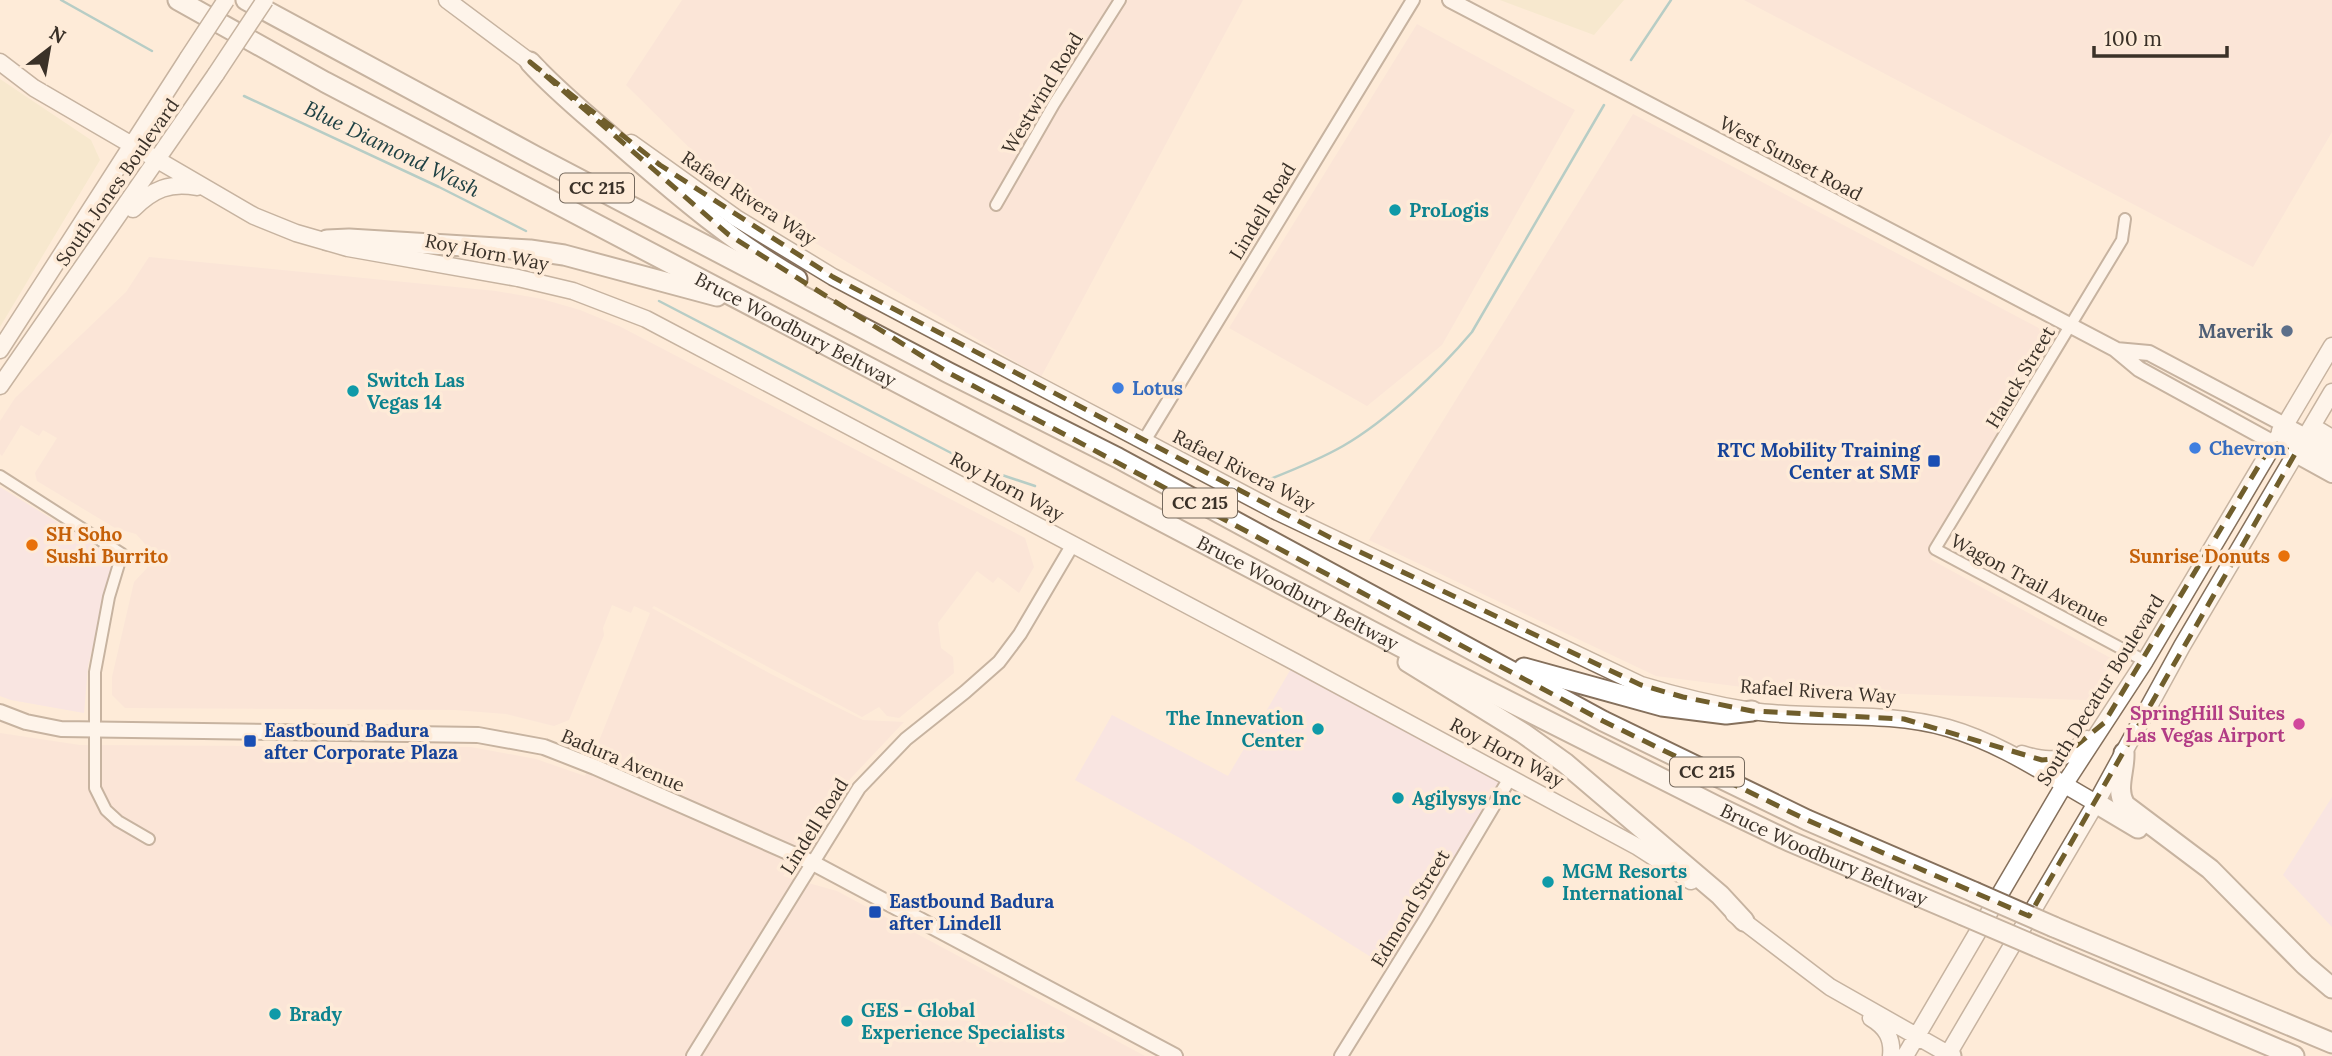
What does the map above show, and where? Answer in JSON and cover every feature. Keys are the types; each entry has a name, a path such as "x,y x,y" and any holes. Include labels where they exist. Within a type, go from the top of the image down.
{"highway":[{"name":"Bruce Woodbury Beltway","path":"178,0 325,82 745,303 1413,653 1716,806 1789,841 2294,1056"},
{"name":"Bruce Woodbury Beltway","path":"246,0 535,156 949,373 1118,458 1603,721 1807,820 2332,1043"},
{"path":"530,62 554,88 666,185 729,235 781,271 919,349 949,373"},
{"path":"327,240 456,245 564,255 745,303"},
{"path":"1302,594 1523,733 1565,764 1720,895 1744,921"},
{"path":"1448,638 1486,651 1534,673 1662,706 1726,714 1752,711"},
{"path":"2124,753 2125,765 2120,789 2122,800 2132,812 2210,869 2305,965 2332,988"},
{"path":"2096,803 2153,837 2185,852"}],"main road":[{"name":"South Jones Boulevard","path":"0,350 226,0"},
{"name":"South Jones Boulevard","path":"0,386 158,161 265,0"},
{"name":"Rafael Rivera Way","path":"447,0 530,62 660,166 736,218 833,277 1333,539 1642,685 1683,697 1752,711 1904,719 1946,727 1994,745 2096,803"},
{"name":"West Sunset Road","path":"1450,0 2115,349 2139,369 2279,432"},
{"name":"Roy Horn Way","path":"0,62 34,88 204,188 254,216 296,233 348,248 543,283 604,301 646,319 1073,544 1657,858 1830,987 1949,1055"},
{"path":"121,213 134,209 151,192 162,187 184,185 204,188"},
{"name":"South Decatur Boulevard","path":"1905,1056 2064,785 2145,661 2332,346"},
{"name":"West Sunset Road","path":"2115,349 2149,353 2279,432"},
{"path":"1949,1055 2096,803 2182,646 2332,392"},
{"path":"2279,432 2332,450"},
{"path":"2304,440 2332,438"},
{"path":"2304,440 2332,462"},
{"path":"2304,440 2332,475"},
{"name":"Badura Avenue","path":"0,712 26,722 61,729 478,735 544,747 813,863 1175,1056"},
{"path":"1994,745 2042,760 2056,760 2072,752 2104,723"},
{"path":"1830,987 1839,997 1883,1027 1891,1043 1891,1056"}],"street":[{"name":"Westwind Road","path":"996,205 1054,104 1120,0"},
{"name":"Lindell Road","path":"1144,441 1413,0"},
{"name":"Hauck Street","path":"1936,549 2122,240 2125,219"},
{"path":"0,476 122,554 109,597 95,672 94,770 97,797 106,810 118,821 149,839"},
{"name":"Lindell Road","path":"693,1056 859,788 906,739 999,662 1020,634 1073,544"},
{"name":"Wagon Trail Avenue","path":"1936,549 2145,661"},
{"name":"Edmond Street","path":"1342,1056 1510,778"}],"highlighted area":[{"path":"530,62 660,165 833,277 1333,539 1641,685 1683,697 1752,711 1904,719 2042,760 2061,758 2104,723 2273,442 2295,454 2029,916 1807,820 1603,721 949,373 729,235"}],"shaded area":[{"path":"682,0 1243,0 1041,377 741,199 626,85"},
{"path":"1744,0 2332,0 2332,132 2253,267"},
{"path":"1417,24 1575,110 1442,345 1367,406 1229,328"},
{"path":"1633,114 2050,334 1930,559 2116,661 2087,700 1758,689 1656,676 1369,540"},
{"path":"149,257 496,291 542,299 580,310 619,326 1025,538 1034,567 1019,593 998,577 993,583 977,571 938,623 941,648 953,657 954,673 899,718 887,716 879,707 862,717 654,606 652,608 769,673 863,720 904,722 851,778 783,876 837,891 1145,1056 0,1056 0,733 80,745 471,747 536,759 585,776 650,613 634,606 631,613 612,605 603,628 604,635 569,720 554,726 506,714 455,710 125,708 112,695 112,677 134,582 147,568 148,552 145,544 136,534 115,528 37,481 35,473 57,438 43,430 39,436 21,425 2,456 0,421 15,398 126,292"},
{"path":"0,487 112,556 111,573 88,666 84,713 0,696"},
{"path":"1295,662 1510,778 1387,967 1189,843 1075,780 1112,715 1228,776"},
{"path":"2332,797 2332,927 2283,875"}],"sand":[{"path":"1500,0 1624,0 1594,35"},
{"path":"0,79 91,140 100,160 0,327"}],"waterway":[{"name":"Blue Diamond Wash","path":"61,0 152,51"},
{"name":"Blue Diamond Wash","path":"1631,60 1671,0"},
{"name":"Blue Diamond Wash","path":"244,96 439,187 526,231"},
{"path":"1260,483 1323,457 1360,435 1412,394 1459,347 1472,332 1604,105"},
{"path":"659,301 955,455 984,469 1035,486"}],"place":[{"name":"ProLogis","path":"1395,210"},
{"name":"Maverik","path":"2287,331"},
{"name":"Lotus","path":"1118,388"},
{"name":"Switch Las Vegas 14","path":"353,391"},
{"name":"Chevron","path":"2195,448"},
{"name":"RTC Mobility Training Center at SMF","path":"1934,461"},
{"name":"SH Soho Sushi Burrito","path":"32,545"},
{"name":"Sunrise Donuts","path":"2284,556"},
{"name":"SpringHill Suites Las Vegas Airport","path":"2299,724"},
{"name":"The Innevation Center","path":"1318,729"},
{"name":"Eastbound Badura after Corporate Plaza","path":"250,741"},
{"name":"Agilysys Inc","path":"1398,798"},
{"name":"MGM Resorts International","path":"1548,882"},
{"name":"Eastbound Badura after Lindell","path":"875,912"},
{"name":"Brady","path":"275,1014"},
{"name":"GES - Global Experience Specialists","path":"847,1021"}]}
